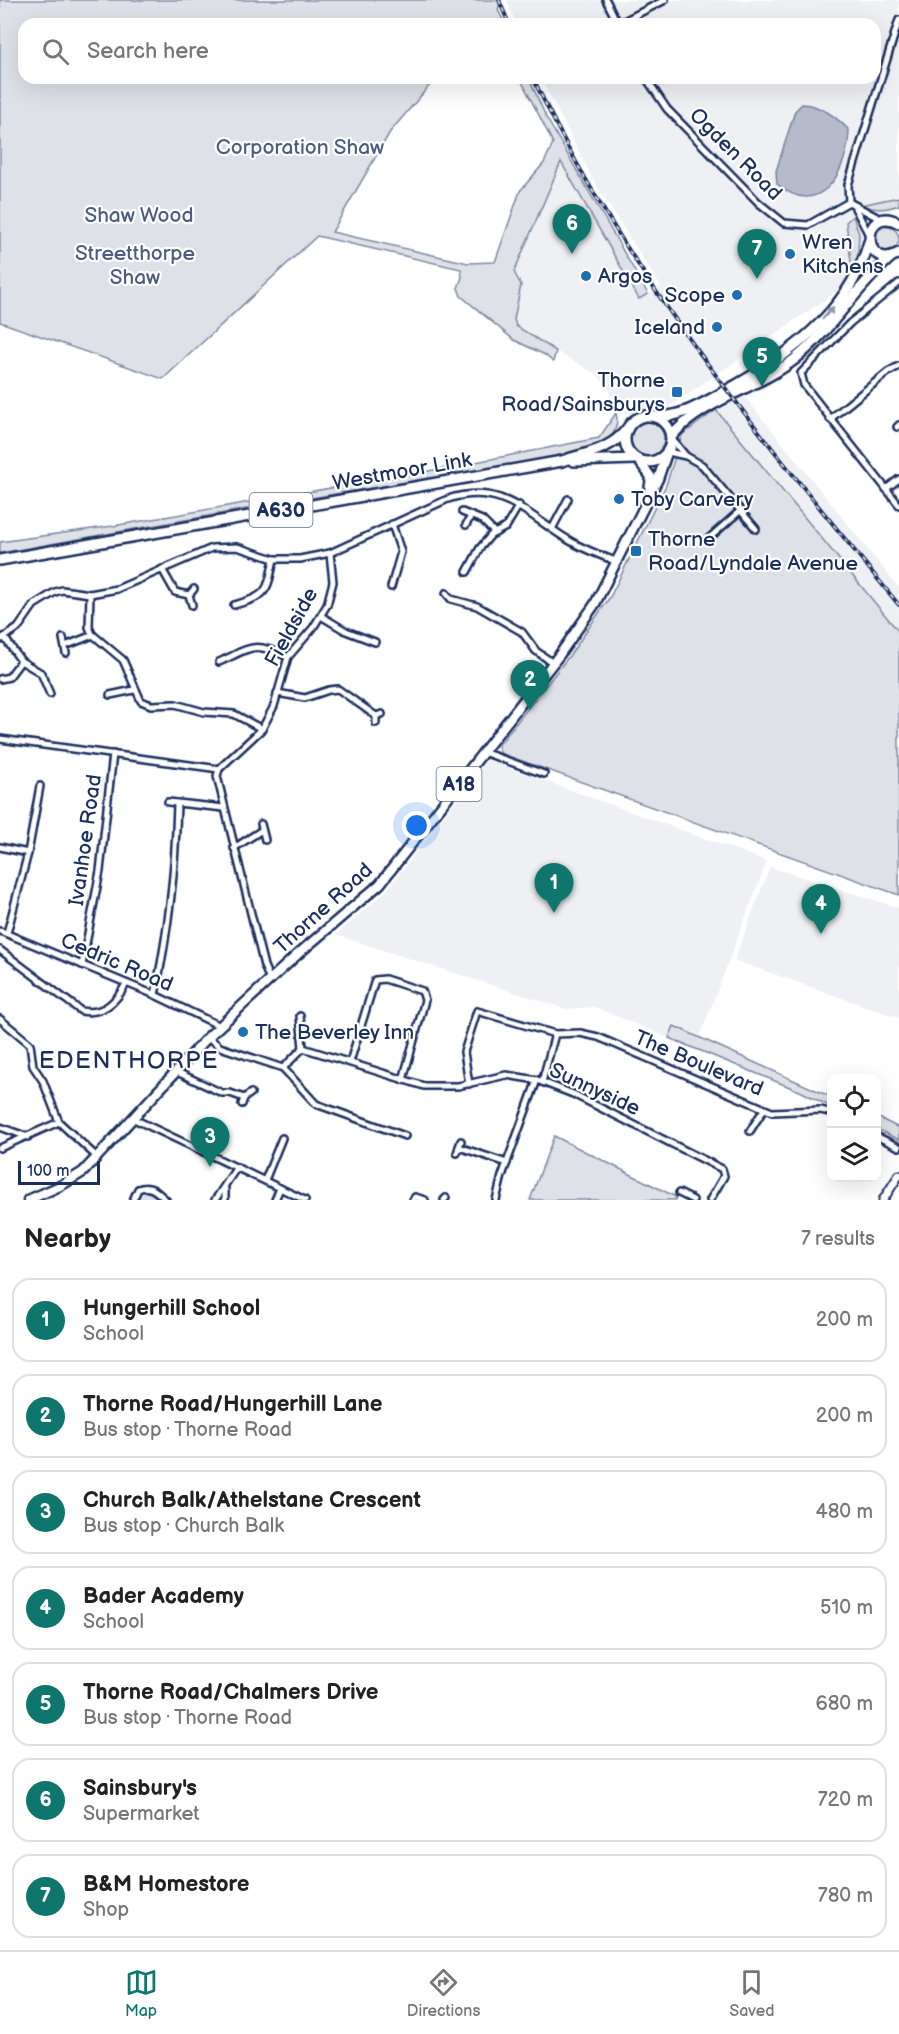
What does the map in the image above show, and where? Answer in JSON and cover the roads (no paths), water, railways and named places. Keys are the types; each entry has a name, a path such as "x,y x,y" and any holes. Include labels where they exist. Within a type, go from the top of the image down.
{"highway":[{"path":"627,429 637,418 689,411 757,374 787,352 833,309 857,278 873,225 899,212"},
{"path":"884,219 899,223"},
{"path":"869,238 878,254 896,256"},
{"path":"656,417 667,425 671,438 692,418 793,361 836,319 864,282 896,256"},
{"name":"A18","path":"627,429 625,446 637,460"},
{"name":"Westmoor Link","path":"0,560 562,461 607,447 627,429"},
{"name":"A18","path":"667,453 671,438"},
{"path":"637,460 650,463 667,453"},
{"name":"Westmoor Link","path":"562,461 637,460"}],"main road":[{"name":"A18","path":"647,503 667,453"},
{"name":"A18","path":"637,460 651,477 647,503"},
{"name":"Thorne Road","path":"28,1200 60,1186 98,1158 208,1037 380,884 553,663 595,604 647,503"}],"street":[{"path":"606,0 615,18"},
{"path":"630,18 665,0"},
{"path":"881,78 899,20"},
{"name":"Ogden Road","path":"650,84 667,109 759,203 784,223 808,225 852,204"},
{"path":"869,238 852,204 848,185 879,84"},
{"path":"852,204 884,219"},
{"path":"899,283 850,322 805,367 801,380 899,505"},
{"path":"830,419 888,372 899,366"},
{"path":"671,438 687,456 702,465 756,529"},
{"path":"667,453 687,456"},
{"path":"886,489 899,479"},
{"path":"50,694 41,674 21,661 2,638 18,628 34,605 62,590 90,594 117,589 203,550 237,547 274,559 300,559 330,553 448,499 467,494 494,496 519,505 577,545 618,562"},
{"path":"552,529 568,499"},
{"path":"467,572 480,548 495,533 509,524 519,505"},
{"path":"707,540 741,510"},
{"path":"462,512 488,524 495,533"},
{"path":"466,525 471,516"},
{"path":"391,587 400,552 392,524"},
{"name":"Fieldside","path":"219,769 262,729 269,718 288,657 321,616 327,605 333,582 330,553"},
{"path":"234,605 255,599 265,593 274,559"},
{"path":"162,569 175,592 189,595"},
{"path":"189,595 194,589"},
{"path":"447,593 452,599 477,606 522,632 536,651 553,663"},
{"path":"90,594 89,627 93,635 123,660 137,697 145,703 175,704 204,712 234,714 262,729"},
{"path":"189,595 192,605"},
{"path":"321,616 346,631 375,642"},
{"path":"63,638 65,649 93,635"},
{"path":"219,662 243,648 255,646 267,648 288,657"},
{"path":"0,679 9,677 21,661"},
{"path":"110,695 134,690"},
{"path":"277,693 304,698 329,690 338,690 378,717"},
{"path":"0,739 219,769 217,776 224,808 264,966 270,980"},
{"path":"483,752 544,774"},
{"name":"Ivanhoe Road","path":"82,965 100,871 113,754"},
{"path":"7,933 28,853 40,786"},
{"path":"168,802 224,808"},
{"path":"155,995 173,900 177,804"},
{"path":"234,848 261,827 265,840"},
{"path":"0,847 28,853"},
{"name":"Cedric Road","path":"0,931 155,995 220,1026"},
{"path":"0,950 81,1011 96,1011 107,1006 115,1001 126,984"},
{"path":"350,1062 375,980 382,978 422,991 425,1000 403,1080"},
{"name":"The Boulevard","path":"469,1084 464,1052 477,1011 555,1034 580,1033 598,1037 764,1109 779,1113 821,1110 827,1112"},
{"path":"283,1068 303,1048 300,1016"},
{"path":"0,1019 30,1044 33,1066 60,1122 98,1158"},
{"path":"496,1200 507,1163 555,1034"},
{"path":"208,1037 220,1047 283,1068 316,1104 407,1137"},
{"name":"Sunnyside","path":"303,1048 403,1080 438,1087 469,1084 506,1075 539,1081 722,1169 724,1176 710,1200"},
{"path":"177,1072 222,1093 230,1092 243,1101 250,1093"},
{"path":"750,1131 764,1109"},
{"path":"134,1119 305,1200"},
{"path":"0,1148 60,1122"},
{"path":"0,1127 28,1137"},
{"path":"12,1132 14,1143"},
{"path":"265,1180 282,1138"},
{"path":"881,1138 899,1147"},
{"path":"459,1147 507,1163"},
{"path":"215,1200 225,1189 237,1167"},
{"path":"883,1200 899,1175"},
{"path":"133,1200 138,1189 147,1187 153,1188 166,1200"},
{"path":"275,1200 280,1188"},
{"path":"225,1189 225,1200"},
{"path":"679,1193 693,1200"},
{"path":"413,1200 415,1197 425,1200"}],"water":[{"path":"802,104 828,112 849,130 843,161 837,175 829,186 818,194 806,197 792,194 777,184 776,171 795,111"}],"railway":[{"path":"499,0 506,18"},
{"path":"536,84 570,151 610,221 654,288 747,417 899,605"}],"place":[{"name":"Sainsbury's","path":"572,254"},
{"name":"Wren Kitchens","path":"790,254"},
{"name":"Argos","path":"586,276"},
{"name":"B&M Homestore","path":"757,279"},
{"name":"Scope","path":"737,295"},
{"name":"Iceland","path":"717,327"},
{"name":"Thorne Road/Chalmers Drive","path":"762,387"},
{"name":"Thorne Road/Sainsburys","path":"677,392"},
{"name":"Toby Carvery","path":"619,499"},
{"name":"Thorne Road/Lyndale Avenue","path":"636,551"},
{"name":"Thorne Road/Hungerhill Lane","path":"530,710"},
{"name":"Hungerhill School","path":"554,913"},
{"name":"Bader Academy","path":"821,934"},
{"name":"The Beverley Inn","path":"243,1032"},
{"name":"Church Balk/Athelstane Crescent","path":"210,1167"}],"district":[{"name":"EDENTHORPE","path":"129,1060"}],"park label":[{"name":"Corporation Shaw","path":"300,147"},
{"name":"Shaw Wood","path":"139,215"},
{"name":"Streetthorpe Shaw","path":"135,265"}]}
